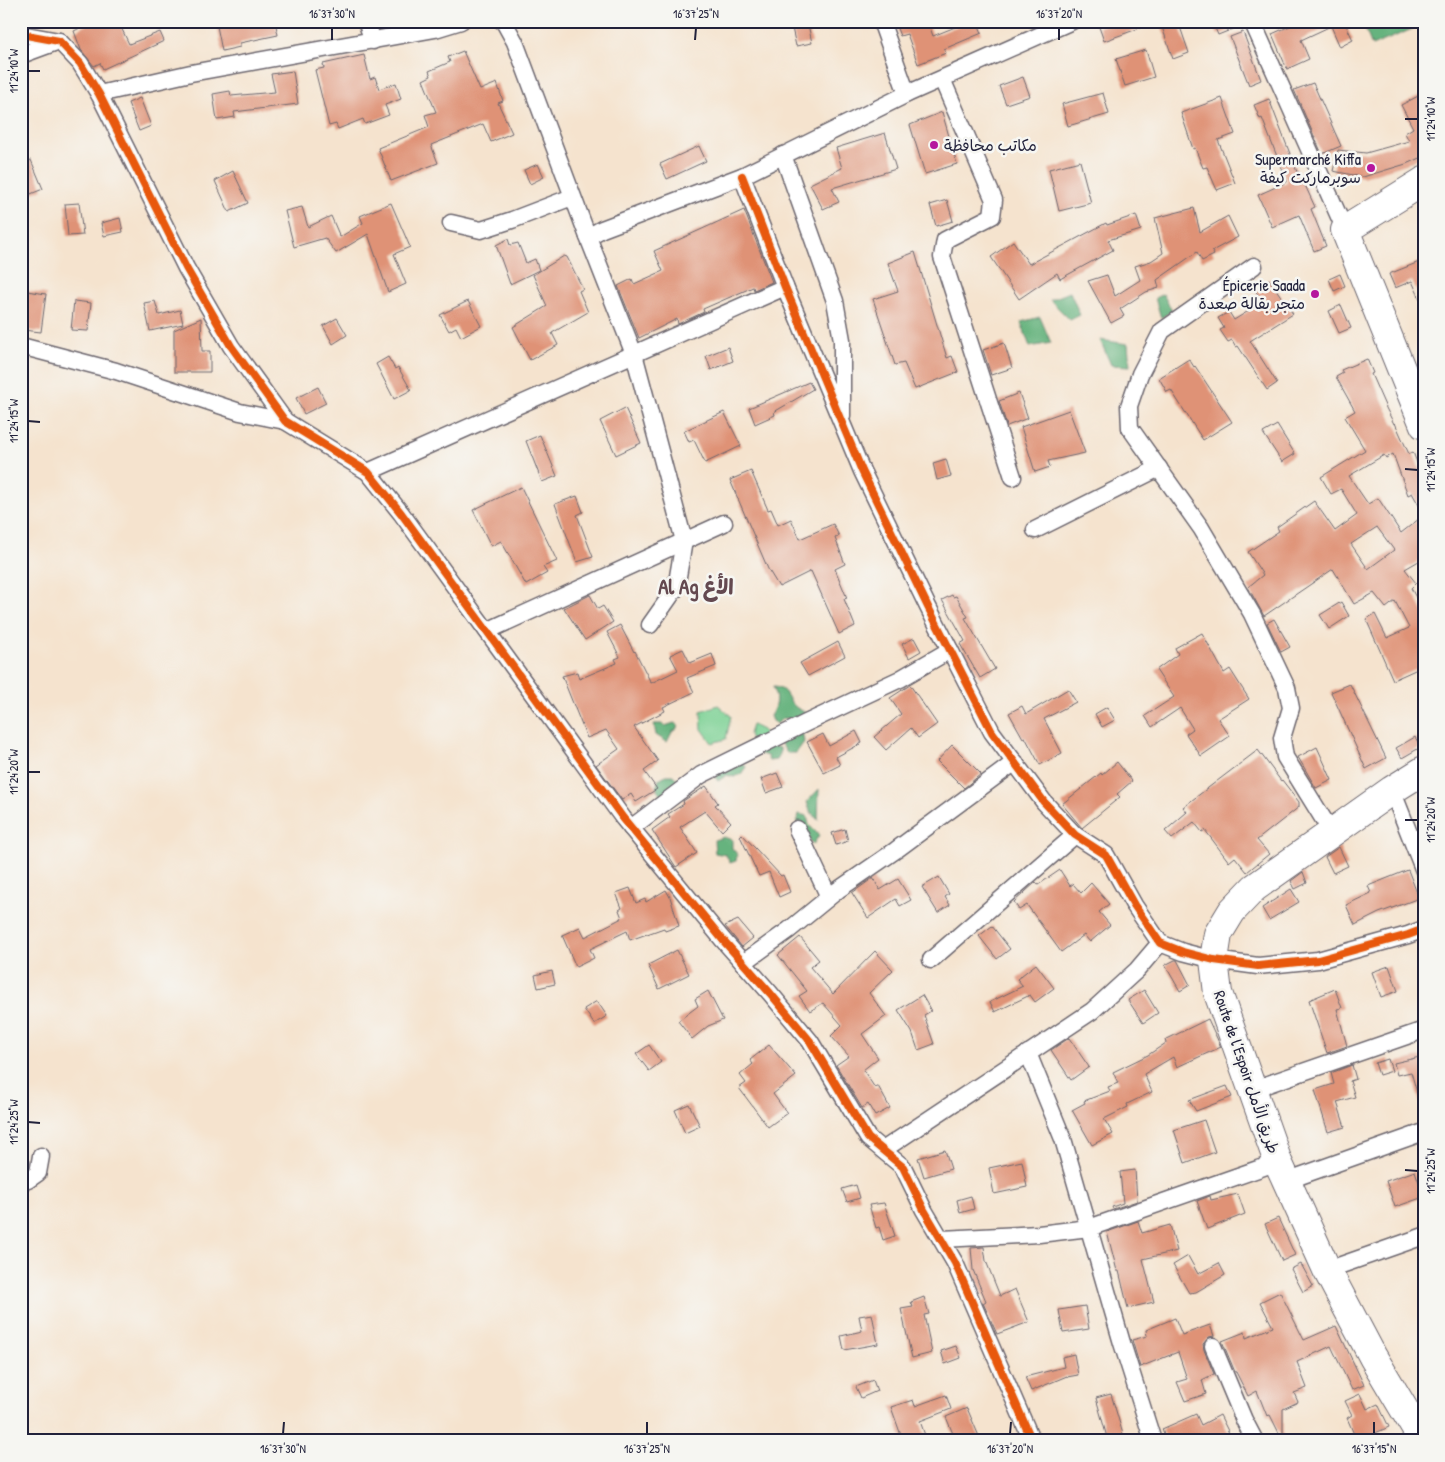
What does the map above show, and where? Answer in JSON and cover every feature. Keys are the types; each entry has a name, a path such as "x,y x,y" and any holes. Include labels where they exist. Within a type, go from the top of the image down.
{"highway":[{"path":"1424,181 1345,230 1424,425"},
{"name":"Route de l’Espoir طريق الأمل","path":"1421,1439 1373,1357 1327,1270 1282,1172 1251,1090 1218,993 1214,960 1218,934 1232,911 1254,888 1392,790 1424,770"}],"street":[{"path":"366,21 373,41"},
{"path":"99,94 191,74 435,29 461,21"},
{"path":"504,21 515,42 572,197 634,354 684,541 676,588 650,624"},
{"path":"880,21 907,94"},
{"path":"588,237 602,229 742,176 907,94 1072,21"},
{"path":"1252,21 1345,230"},
{"path":"21,34 58,41 80,63 99,94 186,268 231,346 285,421"},
{"path":"21,55 58,41"},
{"path":"942,78 994,200 992,216 945,240 942,257 1013,477"},
{"path":"783,155 835,301 842,340 842,423"},
{"path":"742,176 785,287 862,471 992,732 1044,802 1075,835 1106,855 1134,905 1160,943 1183,952 1214,960 1258,966 1318,960 1424,929"},
{"path":"451,223 481,230 572,197"},
{"path":"1254,266 1162,331 1140,374 1129,406 1130,428 1201,528 1263,636 1287,688 1291,708 1282,738 1285,758 1332,833"},
{"path":"368,472 785,287"},
{"path":"21,346 116,371 240,412 285,421 368,472 401,513 631,828 810,1041 868,1138 903,1167 924,1210 956,1262 1032,1441"},
{"path":"1035,530 1159,468"},
{"path":"487,631 724,523"},
{"path":"631,828 701,775 900,679 950,650"},
{"path":"744,963 829,898 1015,762"},
{"path":"1392,790 1419,846 1424,871"},
{"path":"796,829 829,898"},
{"path":"931,960 1075,835"},
{"path":"883,1150 1092,1011 1137,970 1160,943"},
{"path":"1251,1090 1424,1030"},
{"path":"1028,1053 1063,1139 1122,1343 1153,1441"},
{"path":"942,1239 1039,1234 1089,1228 1424,1132"},
{"path":"21,1182 28,1180 38,1173 41,1156"},
{"path":"1327,1270 1424,1236"},
{"path":"1213,1346 1244,1420 1255,1441"}],"green space":[{"path":"1362,21 1424,21 1424,24 1372,46"},
{"path":"1070,292 1080,315 1070,320 1050,300"},
{"path":"1163,294 1172,311 1161,318 1155,298"},
{"path":"1040,317 1051,343 1030,347 1021,322"},
{"path":"1100,340 1128,344 1130,366 1111,365"},
{"path":"773,687 783,690 794,706 806,712 804,720 783,718 777,724 772,721 770,716 776,702"},
{"path":"718,705 731,716 726,739 712,743 702,729 701,711"},
{"path":"674,723 678,725 667,742 656,735 654,724 665,726"},
{"path":"752,725 767,735 752,743 749,734"},
{"path":"802,731 804,742 796,753 787,753 779,741"},
{"path":"771,746 780,748 780,754 776,760 769,761 767,756 758,753"},
{"path":"741,761 746,767 741,774 734,777 727,775 718,781 715,777 718,772"},
{"path":"666,775 673,775 680,783 663,797 656,788 659,779"},
{"path":"819,789 818,820 810,811 807,802"},
{"path":"799,814 807,816 809,825 819,835 813,845 797,822"},
{"path":"724,837 732,840 732,848 737,854 736,861 730,863 726,855 715,853 714,840"}],"building":[{"path":"94,21 118,21 129,44 160,32 164,41 103,69 100,63 94,66 81,50 74,31"},
{"path":"216,21 275,21 278,35 240,43 240,47 222,51"},
{"path":"894,21 936,21 929,25 933,36 970,21 977,21 982,33 944,49 946,53 918,64 907,34 900,36"},
{"path":"1116,21 1154,21 1154,23 1104,41 1099,27"},
{"path":"1160,21 1178,21 1189,53 1173,59"},
{"path":"1212,21 1242,21 1243,25 1218,35"},
{"path":"1301,21 1344,21 1353,40 1340,47 1331,26 1301,40 1309,59 1287,69 1272,34"},
{"path":"808,24 812,43 796,46 792,28"},
{"path":"1243,32 1261,80 1249,85 1230,37"},
{"path":"1146,50 1154,77 1125,86 1116,59"},
{"path":"463,51 480,90 497,83 503,101 498,103 512,133 491,142 483,124 431,145 438,163 391,181 378,148 429,127 425,115 436,112 423,80 431,76 429,71 450,62 448,57"},
{"path":"364,55 370,79 375,77 379,89 396,83 401,99 385,105 389,115 365,124 363,119 338,129 336,124 329,126 315,70 324,68 323,64"},
{"path":"293,71 298,104 234,112 235,117 217,120 213,94 230,91 231,96 275,92 271,74"},
{"path":"1023,77 1030,96 1006,104 999,86"},
{"path":"1313,83 1341,146 1322,154 1294,90"},
{"path":"1103,93 1109,114 1068,126 1062,104"},
{"path":"1424,93 1424,156 1406,164 1363,177 1333,171 1338,150 1366,153 1409,141 1405,133 1413,128 1401,105"},
{"path":"140,98 151,126 139,131 128,103"},
{"path":"1222,98 1235,134 1218,140 1235,183 1217,190 1207,167 1203,168 1195,148 1193,149 1181,113"},
{"path":"1269,99 1297,172 1299,172 1315,207 1311,209 1326,246 1314,251 1299,215 1272,227 1258,195 1287,182 1262,118 1260,119 1254,105"},
{"name":"مكاتب محافظة","path":"942,112 957,164 925,174 910,125"},
{"path":"885,133 896,169 832,188 839,202 823,209 810,184 842,168 836,148"},
{"path":"699,146 706,161 667,179 660,164"},
{"path":"31,160 43,189 28,195 21,178 21,164"},
{"path":"1080,161 1091,203 1059,211 1049,169"},
{"path":"538,164 544,177 530,184 524,170"},
{"path":"233,171 248,203 229,212 215,181"},
{"path":"947,200 953,221 936,226 930,205"},
{"path":"79,203 83,235 68,236 65,204"},
{"path":"391,203 410,247 394,254 406,284 388,292 368,234 336,253 325,238 294,247 285,211 302,207 308,227 331,216 340,237 363,223 360,216"},
{"path":"1194,208 1200,232 1228,216 1238,237 1212,251 1214,255 1202,261 1197,252 1157,280 1159,288 1146,292 1120,309 1124,316 1111,323 1088,281 1107,275 1115,296 1140,280 1135,266 1151,261 1163,253 1155,218"},
{"path":"744,210 772,282 754,290 753,287 703,309 704,312 678,324 677,319 639,338 618,286 632,279 634,284 663,271 654,251"},
{"path":"1136,215 1141,230 1108,240 1113,250 1060,279 1057,273 1019,299 991,257 1013,241 1029,264 1106,223 1107,225"},
{"path":"120,218 123,232 104,236 101,223"},
{"path":"508,239 510,245 518,243 526,263 535,259 539,270 510,284 496,245"},
{"path":"915,252 947,358 952,356 958,372 915,389 904,363 895,365 873,299 898,291 888,263"},
{"path":"564,256 567,257 583,289 579,291 588,312 552,333 558,345 530,360 513,327 547,306 533,275"},
{"path":"1424,260 1424,308 1412,281 1395,288 1389,274"},
{"path":"1340,274 1345,286 1334,291 1329,279"},
{"path":"1269,279 1293,314 1250,341 1277,383 1267,390 1238,346 1236,347 1232,340 1228,342 1220,330 1224,328 1218,318 1229,312 1234,320 1263,302 1254,289"},
{"path":"27,291 46,294 41,332 23,330"},
{"path":"74,301 91,303 88,331 71,330"},
{"path":"155,301 159,315 180,310 183,324 150,331 144,303"},
{"path":"468,301 481,326 461,337 456,327 449,331 440,315"},
{"path":"1341,305 1351,328 1339,333 1329,311"},
{"path":"201,318 202,351 210,351 210,372 174,372 174,330"},
{"path":"337,318 347,335 333,344 323,326"},
{"path":"1004,343 1012,368 991,375 983,350"},
{"path":"728,347 733,361 711,370 706,356"},
{"path":"388,357 395,369 398,367 411,390 394,399 376,364"},
{"path":"1189,359 1232,422 1203,440 1171,390 1167,392 1159,378"},
{"path":"1367,359 1373,373 1371,374 1386,408 1409,454 1413,452 1424,481 1424,514 1412,493 1408,495 1393,454 1386,458 1384,455 1349,476 1368,504 1378,498 1401,533 1424,515 1424,558 1405,569 1416,583 1411,588 1424,613 1424,666 1393,680 1366,619 1375,614 1387,638 1409,628 1395,601 1386,608 1374,593 1354,604 1333,569 1264,616 1248,587 1263,575 1248,552 1279,531 1277,527 1314,501 1335,531 1357,515 1341,489 1331,494 1321,477 1365,450 1345,417 1355,411 1336,377 1343,373 1341,370","holes":["1377,527 1394,550 1368,569 1351,544"]},
{"path":"809,382 813,389 774,412 775,415 755,424 749,408"},
{"path":"318,387 326,403 304,414 296,398"},
{"path":"1019,393 1028,418 1007,426 999,401"},
{"path":"625,408 641,443 616,455 600,421"},
{"path":"1069,410 1085,453 1048,461 1050,467 1035,472 1021,427"},
{"path":"724,412 741,446 705,463 694,440 689,442 684,431"},
{"path":"1277,425 1295,454 1282,462 1263,433"},
{"path":"540,435 557,476 542,482 526,441"},
{"path":"946,459 951,476 937,480 933,463"},
{"path":"751,471 768,510 771,509 778,525 791,519 800,539 833,524 839,536 835,538 845,564 835,569 847,598 844,599 855,626 839,634 811,571 779,587 768,569 730,480"},
{"path":"521,487 557,561 543,567 547,573 526,585 501,541 491,546 473,510"},
{"path":"577,496 583,512 577,515 593,557 577,562 555,504"},
{"path":"590,595 598,609 603,606 613,622 585,640 564,608"},
{"path":"952,595 953,597 956,596 968,617 965,618 995,669 980,678 960,644 965,641 942,600"},
{"path":"1341,602 1349,616 1329,629 1320,615"},
{"path":"1274,619 1290,647 1281,652 1267,623"},
{"path":"620,625 651,683 678,670 670,655 683,649 690,663 712,654 716,666 687,678 694,692 663,707 665,711 634,727 658,761 644,771 657,789 636,802 631,794 622,800 596,765 619,749 606,730 587,738 562,676 577,672 579,679 617,663 615,659 620,657 607,632"},
{"path":"1202,633 1224,673 1230,669 1249,699 1218,719 1230,736 1201,756 1186,734 1193,729 1180,708 1152,727 1145,716 1174,697 1156,670 1178,654 1175,648"},
{"path":"914,638 921,651 909,658 902,644"},
{"path":"838,642 845,656 808,676 800,663"},
{"path":"1350,684 1386,758 1366,769 1331,692"},
{"path":"910,685 937,724 918,738 911,728 886,750 874,737 901,714 890,698"},
{"path":"1068,689 1076,702 1044,719 1062,753 1040,765 1009,713 1022,706 1026,714"},
{"path":"1107,707 1115,720 1102,727 1095,714"},
{"path":"856,731 862,743 836,757 840,765 824,773 807,742 823,734 829,746"},
{"path":"1415,737 1421,747 1402,758 1396,748"},
{"path":"952,745 981,774 964,788 937,761"},
{"path":"1317,747 1332,780 1316,788 1298,757"},
{"path":"1258,750 1299,802 1299,807 1257,840 1269,854 1247,872 1235,857 1229,862 1205,830 1202,832 1194,822 1172,839 1165,831 1187,812 1183,807"},
{"path":"1117,762 1132,781 1117,794 1120,797 1082,828 1062,804"},
{"path":"777,773 783,787 766,793 761,779"},
{"path":"706,786 718,803 715,805 731,822 722,831 705,811 680,827 697,853 676,867 652,830 670,817 668,814 684,804 683,801"},
{"path":"845,829 848,841 836,845 832,833"},
{"path":"742,834 781,876 783,875 790,892 779,897 769,872 759,876 740,836"},
{"path":"1339,847 1348,866 1333,873 1325,857"},
{"path":"1060,870 1070,886 1073,884 1081,893 1091,883 1109,904 1099,912 1110,925 1090,942 1084,935 1061,952 1027,905 1019,910 1014,902 1036,882 1038,885"},
{"path":"1408,870 1419,898 1379,913 1355,925 1346,905 1371,893 1368,886"},
{"path":"1303,872 1307,883 1295,889 1291,881"},
{"path":"939,877 949,894 945,897 950,905 938,913 922,887"},
{"path":"873,878 880,890 898,879 911,900 900,906 896,899 868,918 852,893"},
{"path":"630,888 636,903 645,899 646,902 666,890 679,926 665,931 664,928 630,940 627,931 590,949 594,958 576,967 562,935 580,927 585,937 622,918 619,910 622,908 616,893"},
{"path":"1291,889 1299,902 1269,920 1262,908"},
{"path":"738,920 753,938 742,947 725,926"},
{"path":"992,926 1010,949 997,959 979,936"},
{"path":"800,937 819,960 810,967 833,994 875,951 893,970 869,993 886,1016 862,1034 878,1058 863,1070 875,1088 878,1086 890,1108 875,1116 868,1104 862,1108 836,1065 849,1056 831,1036 842,1025 823,1003 810,1011 799,996 807,991 778,955"},
{"path":"677,950 689,974 659,989 648,965"},
{"path":"1177,960 1190,985 1180,991 1165,965"},
{"path":"1036,964 1054,988 1035,1002 1030,995 995,1012 990,1002 1023,986 1017,979"},
{"path":"1389,966 1398,991 1381,997 1372,972"},
{"path":"552,971 555,984 538,988 535,975"},
{"path":"1335,989 1342,1008 1337,1009 1347,1046 1327,1053 1309,1000"},
{"path":"1144,990 1158,1013 1143,1023 1128,1000"},
{"path":"708,991 723,1020 708,1026 692,1039 678,1021 698,1006 695,999"},
{"path":"922,995 931,1011 924,1015 934,1044 918,1050 912,1032 898,1010"},
{"path":"597,1001 607,1016 594,1024 584,1009"},
{"path":"1208,1019 1221,1047 1177,1067 1173,1057 1144,1074 1152,1092 1127,1104 1128,1107 1104,1119 1113,1134 1092,1145 1072,1110 1085,1103 1084,1101 1110,1091 1108,1087 1118,1083 1113,1072 1148,1055 1166,1043 1165,1040"},
{"path":"1069,1038 1089,1067 1071,1080 1051,1050"},
{"path":"649,1045 661,1062 649,1071 636,1054"},
{"path":"769,1045 796,1076 773,1094 787,1113 768,1127 739,1088 746,1083 740,1075 753,1064 750,1060"},
{"path":"1424,1056 1424,1102 1420,1103 1411,1072 1397,1075 1394,1063"},
{"path":"1388,1059 1392,1071 1379,1075 1375,1063"},
{"path":"1352,1065 1356,1079 1350,1081 1355,1097 1337,1102 1345,1127 1328,1132 1315,1090 1334,1084 1331,1073"},
{"path":"1227,1086 1232,1097 1196,1111 1189,1100"},
{"path":"689,1104 700,1126 685,1133 675,1110"},
{"path":"1204,1120 1215,1152 1185,1163 1174,1130"},
{"path":"945,1150 951,1169 924,1177 918,1158"},
{"path":"1022,1161 1027,1187 994,1194 989,1168"},
{"path":"1135,1170 1137,1201 1113,1209 1112,1207 1123,1203 1120,1172"},
{"path":"1415,1171 1424,1197 1395,1207 1386,1181"},
{"path":"856,1185 860,1198 847,1202 842,1189"},
{"path":"1238,1194 1245,1214 1207,1229 1197,1201 1210,1196 1211,1200"},
{"path":"971,1196 974,1209 960,1213 957,1200"},
{"path":"884,1203 895,1236 883,1240 879,1227 876,1228 869,1205"},
{"path":"1278,1218 1295,1255 1282,1261 1265,1224"},
{"path":"1138,1221 1142,1233 1170,1225 1177,1251 1143,1259 1154,1302 1128,1308 1107,1232"},
{"path":"984,1247 986,1261 1000,1296 1015,1289 1029,1322 997,1334 983,1303 986,1301 973,1270 971,1248"},
{"path":"1188,1256 1198,1274 1219,1263 1225,1275 1196,1292 1189,1293 1173,1265"},
{"path":"1301,1264 1313,1286 1303,1292 1291,1269"},
{"path":"1280,1292 1304,1340 1336,1326 1364,1385 1352,1390 1331,1346 1297,1362 1307,1388 1294,1393 1298,1402 1283,1409 1283,1441 1270,1415 1267,1416 1257,1391 1248,1396 1222,1341 1245,1332 1246,1338 1273,1327 1260,1302"},
{"path":"924,1297 929,1314 924,1315 932,1353 912,1358 901,1309 913,1307 911,1302"},
{"path":"1085,1306 1089,1329 1063,1333 1059,1310"},
{"path":"872,1314 878,1344 844,1350 841,1336 862,1331 859,1316"},
{"path":"1175,1318 1182,1335 1210,1325 1214,1336 1209,1337 1203,1344 1214,1374 1202,1380 1206,1394 1185,1401 1177,1382 1187,1379 1178,1352 1140,1367 1132,1340 1147,1336 1146,1330"},
{"path":"956,1346 961,1358 945,1364 941,1351"},
{"path":"1074,1354 1078,1375 1067,1376 1031,1391 1025,1377 1064,1367 1062,1357"},
{"path":"873,1380 877,1391 861,1398 856,1387"},
{"path":"1111,1394 1125,1441 1108,1441 1096,1398"},
{"path":"1360,1394 1367,1409 1378,1404 1389,1427 1357,1441 1347,1418 1352,1415 1345,1401"},
{"path":"946,1395 951,1409 920,1421 927,1441 903,1441 891,1407 913,1400 915,1406"},
{"path":"967,1408 981,1441 956,1441 946,1417"},
{"path":"1196,1414 1201,1425 1220,1415 1229,1433 1213,1441 1166,1441 1162,1429"}],"cycle path":[{"path":"21,34 59,41 80,63 99,94 186,268 231,346 285,421 368,472 401,513 623,818 723,940 810,1041 868,1138 903,1167 924,1210 955,1263 1032,1441"},
{"path":"742,176 785,287 862,471 928,607 992,732 1044,802 1075,835 1106,855 1134,905 1160,943 1183,952 1214,960 1258,966 1318,960 1424,929"}],"place":[{"name":"مكاتب محافظة","path":"934,145"},
{"name":"Supermarché Kiffa سوبرماركت كيفة","path":"1371,168"},
{"name":"Épicerie Saada متجر بقالة صعدة","path":"1315,294"}],"district":[{"name":"Al Ag الأغ","path":"696,587"}]}
